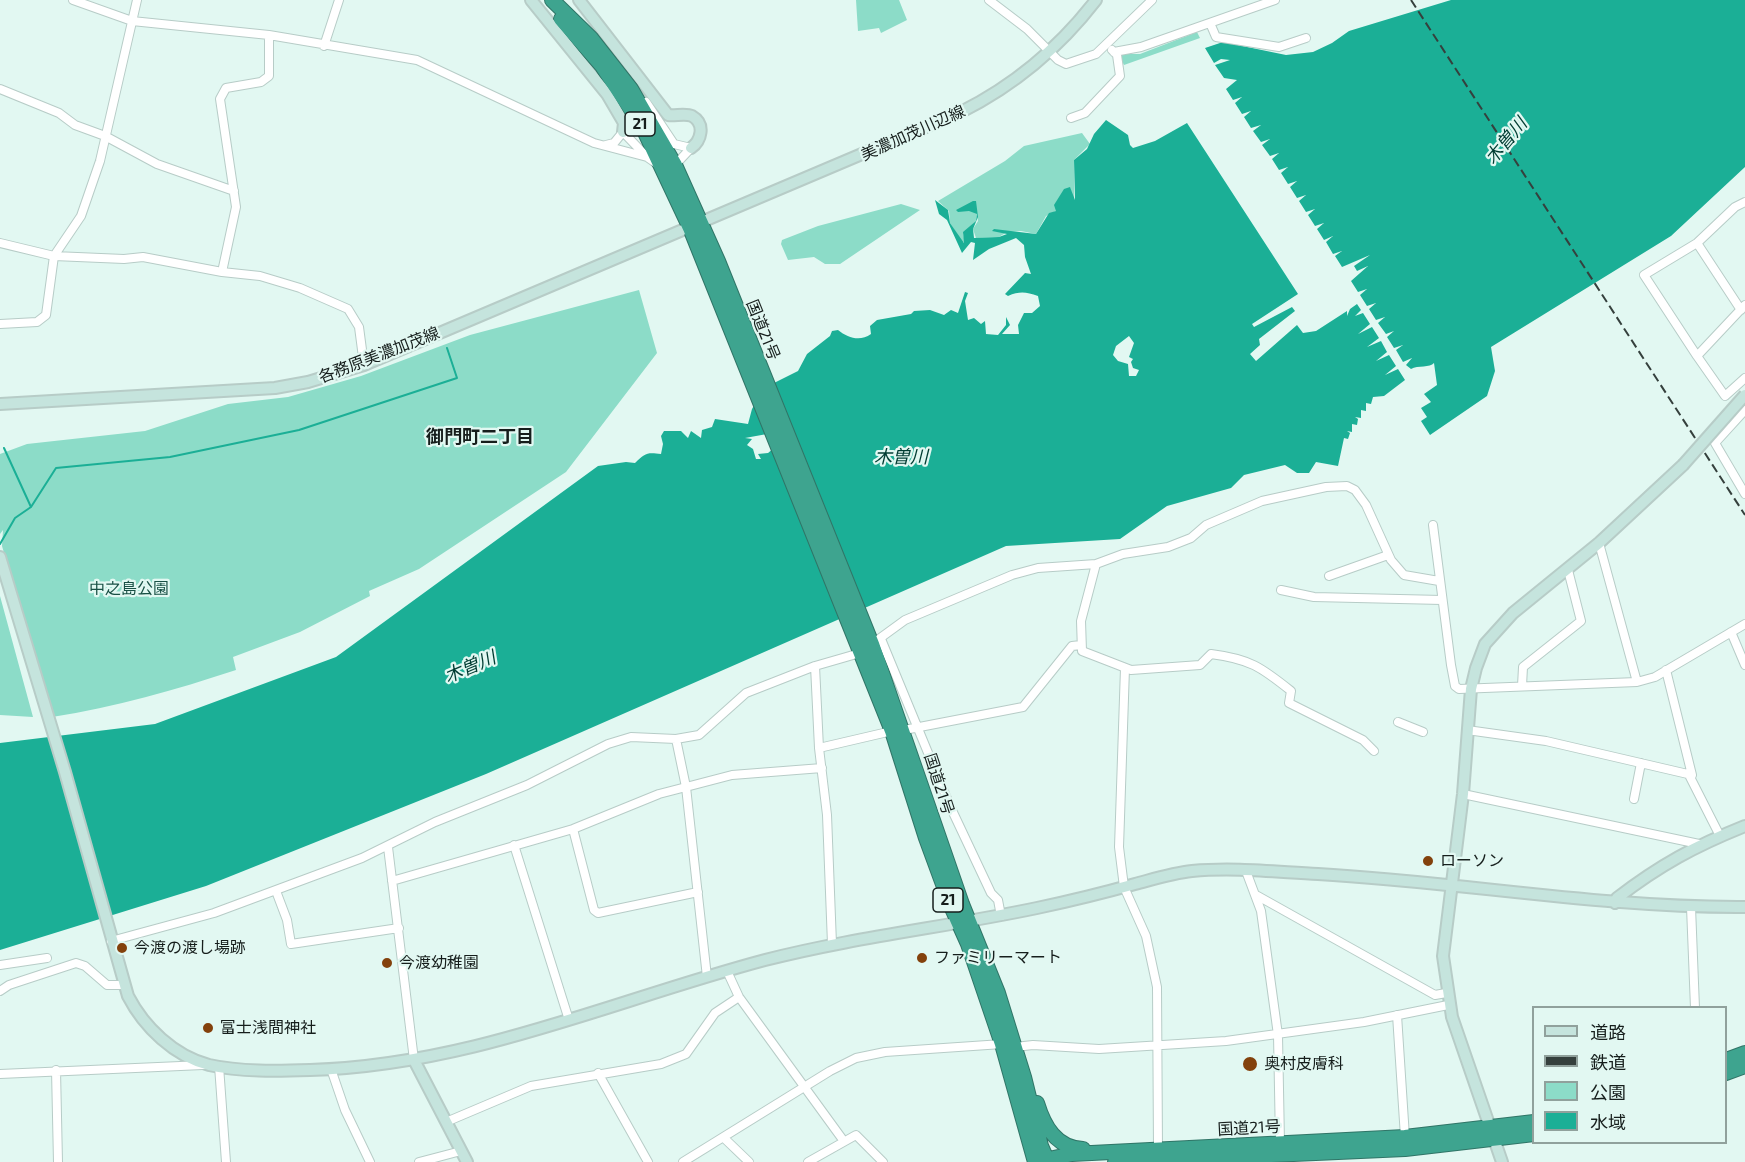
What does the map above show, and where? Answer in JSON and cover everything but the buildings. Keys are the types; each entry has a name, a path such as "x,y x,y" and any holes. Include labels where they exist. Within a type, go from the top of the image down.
{"highway":[{"name":"国道21号","path":"543,0 602,66 672,171"},
{"name":"国道21号","path":"552,0 591,38 631,89 696,225 869,639 904,729 926,838 963,922 1009,1046 1042,1161"},
{"name":"国道21号","path":"869,639 860,653 904,729"},
{"name":"国道21号","path":"1009,1046 1024,1077 1042,1161"},
{"path":"1727,1059 1745,1053"},
{"path":"1727,1072 1745,1066"},
{"path":"1024,1077 1032,1088 1040,1112 1057,1141 1079,1149 1132,1158"},
{"name":"国道21号","path":"1042,1161 1072,1154 1132,1158 1406,1149 1491,1134 1532,1122"},
{"name":"国道21号","path":"1158,1157 1280,1143 1532,1134"},
{"name":"国道21号","path":"1115,1162 1132,1158"}],"street":[{"path":"73,0 132,21 269,35 417,60 594,143 647,157"},
{"path":"0,324 37,322 46,315 54,256 81,216 105,136 137,0"},
{"path":"324,46 339,0"},
{"path":"531,0 607,94 624,123 623,132 614,143 606,145"},
{"path":"579,0 668,115 690,115 698,121 701,133 698,142 672,171 647,157 623,132"},
{"path":"989,0 1051,51 1058,60 1066,64 1096,54 1152,0"},
{"name":"美濃加茂川辺線","path":"696,225 961,112 994,95 1051,51 1096,0"},
{"path":"1114,52 1142,47 1275,0"},
{"path":"1209,23 1216,38 1279,46 1306,38"},
{"path":"222,273 235,219 234,191 220,99 226,88 261,81 269,76 269,35"},
{"path":"1071,117 1085,113 1120,76 1114,52 1107,44"},
{"path":"0,89 59,113 75,125 105,136 157,164 234,191"},
{"path":"631,89 645,102 674,144 691,148"},
{"path":"1745,202 1735,207 1697,243 1644,274 1725,396 1745,378"},
{"name":"各務原美濃加茂線","path":"1,404 275,388 308,382 364,365 696,225"},
{"path":"0,243 54,256 124,259 143,257 222,273 260,276 300,288 348,309 359,327 364,365"},
{"path":"1697,243 1743,308 1697,356"},
{"path":"1502,1162 1448,1005 1443,956 1463,794 1471,689 1485,644 1513,613 1568,570 1683,465 1745,395"},
{"path":"1745,410 1715,443 1745,494"},
{"path":"869,639 904,620 1012,574 1038,568 1096,564 1123,554 1167,547 1191,538 1206,525 1263,501 1326,487 1347,486 1355,490 1366,505 1396,568 1410,578 1439,581"},
{"path":"1433,525 1455,686 1471,689 1637,681 1655,677 1745,624"},
{"path":"1599,543 1637,681"},
{"path":"1329,576 1388,555"},
{"path":"0,557 95,874 124,985 140,1018 163,1040 186,1056 213,1065"},
{"path":"1096,564 1081,621 1081,645 1083,651 1093,658 1125,668 1200,665 1210,654 1234,657 1259,666 1291,692 1289,703 1296,709 1364,740 1374,751"},
{"path":"1522,686 1523,667 1581,621 1568,570"},
{"path":"1281,590 1314,597 1442,600"},
{"path":"1731,632 1745,665"},
{"path":"819,748 904,729 1023,707 1072,646 1081,645"},
{"path":"110,936 214,913 276,891 388,847 435,822 527,785 608,744 631,737 676,739 699,735 746,693 815,666 860,653"},
{"path":"815,666 819,748 827,815 832,944"},
{"path":"1125,668 1119,847 1124,887 1146,936 1155,977 1158,1157"},
{"path":"1666,670 1693,771 1692,775 1689,775"},
{"path":"1398,722 1423,732"},
{"path":"904,729 950,806 991,893 999,904 1001,916"},
{"path":"1467,730 1546,741 1689,775 1720,836"},
{"path":"676,739 686,787 707,977"},
{"path":"1634,799 1641,763"},
{"path":"392,881 573,830 659,794 732,776 822,768"},
{"path":"1463,794 1699,844"},
{"path":"1615,903 1617,898 1665,863 1699,844 1745,826"},
{"path":"573,830 594,910 598,913 698,891"},
{"path":"514,845 569,1020"},
{"path":"388,847 414,1060 467,1162"},
{"path":"1246,870 1256,895 1278,1035 1280,1143"},
{"path":"0,1073 213,1065 285,1070 331,1069 414,1060 496,1043 727,971 832,944 1001,916 1187,871 1246,870 1387,878 1615,903 1745,907"},
{"path":"276,891 287,920 291,944 399,928"},
{"path":"1256,895 1435,995 1446,993"},
{"path":"1691,907 1695,1006"},
{"path":"0,965 47,958"},
{"path":"0,991 9,985 76,963 85,966 106,985 124,985"},
{"path":"727,971 739,997 806,1086 843,1140"},
{"path":"446,1122 531,1086 661,1064 686,1054 715,1013 739,997"},
{"path":"683,1162 856,1058 885,1052 1033,1044 1099,1049 1157,1047 1278,1035 1448,1005"},
{"path":"1397,1015 1405,1137"},
{"path":"213,1065 226,1162"},
{"path":"331,1069 345,1110 370,1162"},
{"path":"56,1070 57,1162"},
{"path":"598,1073 648,1162"},
{"path":"808,1162 843,1140 856,1135 883,1162"},
{"path":"724,1138 749,1162"},
{"path":"418,1162 461,1151"}],"green space":[{"path":"856,0 899,0 907,20 881,33 879,28 858,31"},
{"path":"1197,32 1200,38 1124,65 1118,54 1140,54"},
{"path":"1082,133 1090,144 1074,160 1074,200 1070,188 1057,201 1056,211 1046,216 1036,234 1021,231 1007,232 999,237 976,238 973,229 978,221 977,214 976,221 963,234 965,242 962,242 950,223 949,211 938,201 1005,161 1024,146"},
{"path":"901,204 920,210 840,264 825,264 814,257 788,260 781,244 782,240 818,226"},
{"name":"中之島公園","path":"639,290 657,353 566,472 419,569 369,591 370,596 300,632 233,657 236,670 145,697 52,717 2,546 0,454 27,444 145,431 228,404 288,397 361,376 470,335"},
{"path":"0,596 33,717 0,715"}],"water":[{"name":"木曽川","path":"1451,0 1745,0 1745,167 1671,236 1491,347 1495,371 1487,396 1430,435 1421,421 1427,417 1421,408 1431,402 1424,394 1437,385 1434,363 1411,369 1406,365 1412,358 1403,362 1396,350 1403,345 1394,348 1387,337 1394,331 1386,334 1378,323 1385,317 1376,320 1369,309 1376,303 1367,306 1360,295 1367,289 1358,292 1351,281 1368,266 1357,271 1354,266 1370,255 1342,267 1335,256 1342,251 1333,254 1326,242 1333,236 1324,240 1317,229 1324,223 1315,226 1308,215 1315,209 1306,212 1299,201 1306,195 1297,198 1290,187 1297,181 1288,184 1281,173 1288,167 1279,170 1272,159 1279,153 1270,156 1262,145 1270,139 1261,142 1253,131 1261,125 1251,128 1244,117 1251,111 1242,114 1235,103 1242,97 1233,100 1226,89 1237,80 1224,78 1215,65 1230,60 1221,59 1214,63 1205,48 1223,42 1286,55 1313,52 1349,31"},
{"name":"木曽川","path":"1106,120 1128,135 1133,148 1155,141 1187,123 1298,294 1252,324 1254,327 1292,307 1295,311 1259,339 1260,345 1250,354 1256,361 1297,325 1303,333 1316,331 1347,311 1347,316 1350,309 1357,304 1361,310 1355,316 1363,313 1370,324 1358,334 1372,327 1379,338 1367,347 1381,341 1387,352 1376,361 1389,355 1396,366 1385,375 1398,369 1405,380 1384,396 1373,397 1371,404 1366,403 1366,411 1361,410 1361,418 1355,417 1358,419 1357,425 1352,424 1352,432 1347,431 1350,433 1348,439 1344,438 1338,466 1316,462 1309,473 1297,473 1285,465 1244,475 1231,488 1167,506 1120,539 1006,546 486,774 206,886 0,950 0,743 155,724 336,657 598,466 635,463 646,454 661,454 663,444 661,436 664,431 681,431 688,438 691,431 701,438 702,430 712,427 715,419 748,424 752,409 764,388 798,371 807,354 830,336 832,331 838,330 850,337 863,338 871,334 870,326 877,320 911,314 914,311 930,310 944,315 951,310 958,313 965,292 968,293 965,301 968,320 974,318 981,324 985,321 986,334 998,335 1006,325 1006,317 1010,325 1002,334 1019,334 1018,325 1024,313 1032,313 1040,306 1038,296 1023,293 1008,296 1005,294 1025,273 1031,274 1025,257 1024,245 1016,238 989,249 973,260 975,243 971,242 962,253 947,220 939,214 935,200 948,210 950,223 964,243 963,232 976,221 977,214 956,210 973,201 976,201 978,217 973,229 974,238 999,237 1007,234 992,231 994,229 1036,234 1049,213 1056,211 1054,205 1064,189 1070,187 1075,200 1074,160 1087,149 1094,134","holes":["1129,336 1134,343 1129,357 1133,359 1131,362 1133,368 1139,370 1136,376 1129,376 1128,364 1118,361 1113,355 1116,346","767,434 774,448 768,453 758,454 761,459 756,459 753,449 747,445 752,439 745,438"]}],"waterway":[{"path":"31,507 56,468 170,457 299,430 457,378 447,348"},
{"path":"0,544 15,518 31,507 4,448"}],"railway":[{"path":"1411,0 1745,515"}],"place":[{"name":"ローソン","path":"1428,861"},
{"name":"今渡の渡し場跡","path":"122,948"},
{"name":"ファミリーマート","path":"922,958"},
{"name":"今渡幼稚園","path":"387,963"},
{"name":"富士浅間神社","path":"208,1028"},
{"name":"奥村皮膚科","path":"1250,1064"}],"district":[{"name":"御門町二丁目","path":"480,437"}]}
